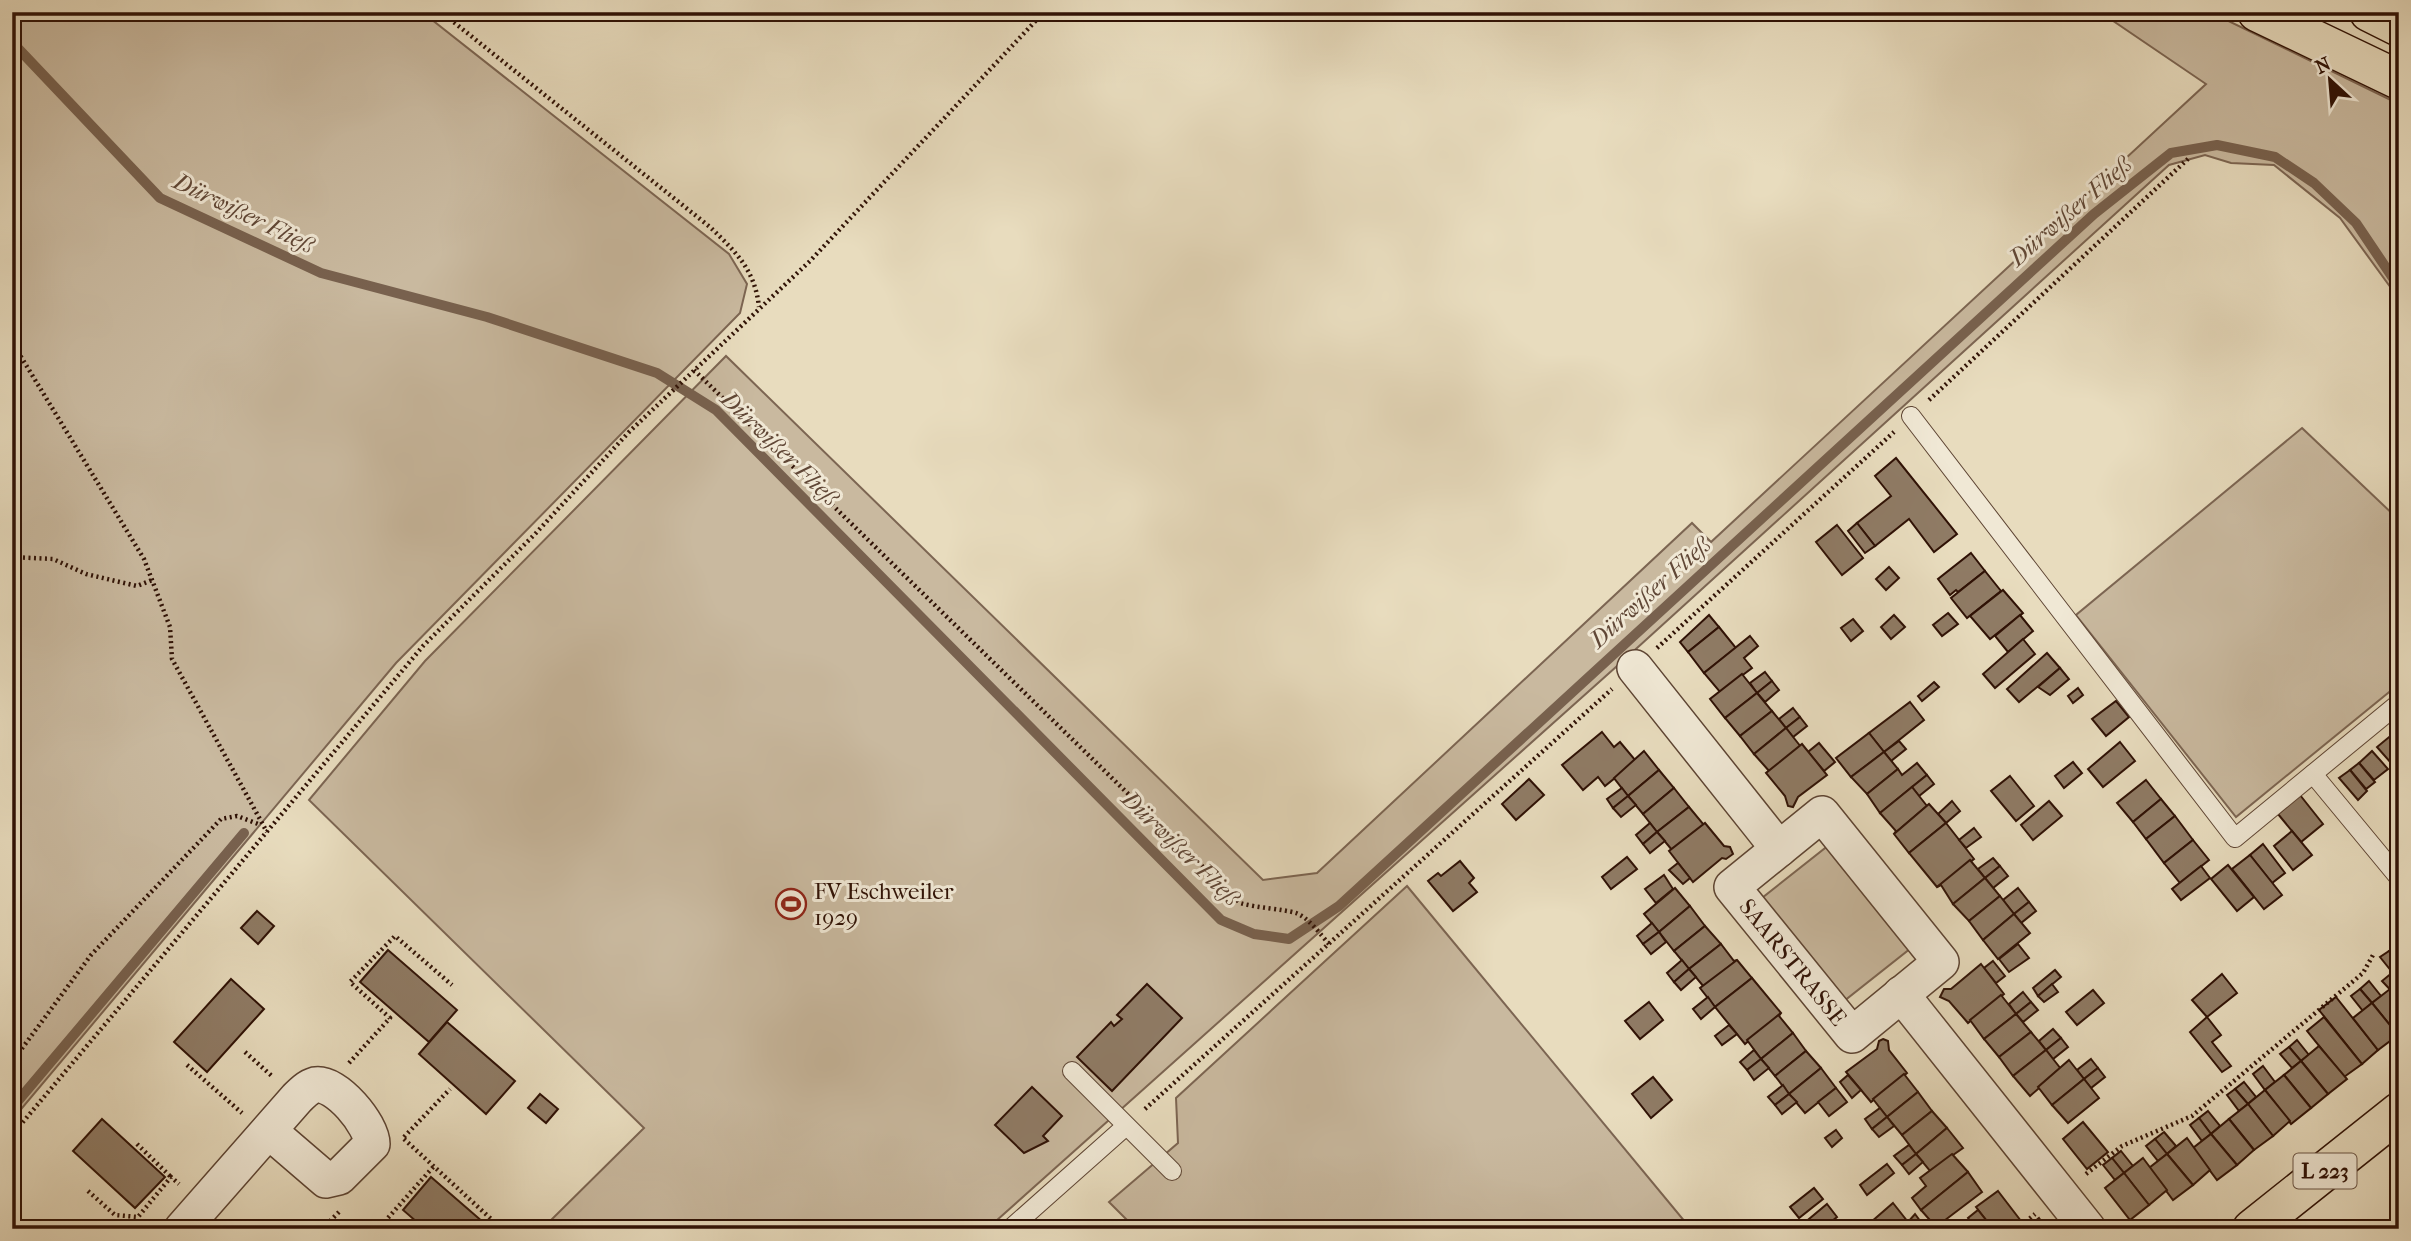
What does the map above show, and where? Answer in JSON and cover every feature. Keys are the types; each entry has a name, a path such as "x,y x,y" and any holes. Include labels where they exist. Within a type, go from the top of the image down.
{"main road":[{"path":"2257,12 2399,80"},
{"path":"2369,12 2399,27"},
{"name":"L 223","path":"2252,1229 2399,1112"}],"street":[{"path":"1635,667 1779,849"},
{"name":"SAARSTRASSE","path":"1822,814 1941,962 1901,994 1852,1035 1732,887 1822,814"},
{"path":"1901,994 2088,1229"},
{"path":"193,1216 304,1091 313,1086 328,1087 366,1122 388,1136"},
{"path":"267,1133 326,1180 340,1177 372,1144 388,1136"}],"lane":[{"path":"1911,416 2235,838 2399,703"},
{"path":"2313,774 2399,878"},
{"path":"1072,1071 1172,1171"},
{"path":"1010,1229 1126,1126"}],"path":[{"path":"441,12 710,227 745,261 757,286 759,307"},
{"path":"12,1135 423,646 687,376 844,227 1044,12"},
{"path":"1126,1126 1911,416 2190,157"},
{"path":"12,342 144,559 170,627 172,659 267,832"},
{"path":"694,370 1240,903 1270,911 1294,913 1304,918 1329,944"},
{"path":"12,557 53,559 86,574 137,586 152,580"},
{"path":"12,1062 91,955 221,819 237,816 261,825"},
{"path":"328,1087 390,1018 350,982 395,936 452,985"},
{"path":"2017,1229 2122,1146 2192,1116 2363,972 2374,955"},
{"path":"187,1065 267,1133"},
{"path":"450,1089 388,1136 434,1166 502,1229"},
{"path":"137,1144 171,1177 193,1216"},
{"path":"398,1229 387,1219 434,1166"},
{"path":"88,1191 116,1215 138,1217 171,1177"}],"shaded area":[{"path":"12,12 422,12 729,254 747,284 740,313 396,663 12,1120"},
{"path":"2100,12 2210,12 2399,104 2399,299 2340,218 2274,165 2231,163 2205,155 2169,165 1626,658 987,1229 542,1229 644,1128 309,800 425,661 726,356 1263,880 1317,873 1692,523 1711,542 2206,84"},
{"path":"2302,428 2399,520 2399,684 2236,817 2076,615"},
{"path":"1829,845 1911,948 1844,1001 1762,898"},
{"path":"1407,886 1691,1229 1136,1229 1109,1202 1178,1143 1176,1098"}],"building":[{"path":"1896,458 1957,534 1934,552 1909,519 1875,546 1857,523 1891,496 1875,476"},
{"path":"1857,523 1875,546 1865,553 1848,531"},
{"path":"1837,525 1863,558 1842,575 1816,542"},
{"path":"1971,553 1985,571 1950,595 1938,579"},
{"path":"1889,567 1899,578 1886,590 1876,579"},
{"path":"1985,571 2001,591 1967,618 1951,598"},
{"path":"2003,590 2023,613 1990,639 1970,616"},
{"path":"1948,613 1958,624 1942,636 1933,625"},
{"path":"1709,615 1719,627 1688,652 1680,642"},
{"path":"1894,615 1905,627 1891,639 1881,627"},
{"path":"2020,615 2033,631 2008,652 1995,636"},
{"path":"1853,619 1863,631 1851,641 1841,628"},
{"path":"1719,627 1736,648 1704,673 1688,652"},
{"path":"1750,636 1758,646 1744,658 1752,668 1720,692 1704,673"},
{"path":"2023,639 2035,654 1995,688 1983,674"},
{"path":"2047,653 2060,668 2019,702 2007,689"},
{"path":"2060,668 2069,679 2050,695 2038,687"},
{"path":"1765,672 1772,681 1757,693 1750,683"},
{"path":"1742,674 1757,693 1725,718 1710,699"},
{"path":"1772,681 1779,690 1765,702 1757,693"},
{"path":"1934,682 1939,687 1922,701 1918,696"},
{"path":"2078,688 2083,695 2073,703 2068,696"},
{"path":"1757,693 1772,711 1740,736 1725,718"},
{"path":"2116,701 2129,717 2106,736 2092,719"},
{"path":"1910,702 1924,720 1884,752 1869,733"},
{"path":"1793,708 1800,717 1786,728 1779,719"},
{"path":"1772,711 1786,728 1754,754 1740,736"},
{"path":"1800,717 1807,726 1793,737 1786,728"},
{"path":"1786,728 1801,747 1770,772 1754,754"},
{"path":"1602,732 1614,747 1620,742 1636,761 1605,786 1598,777 1583,790 1562,765"},
{"path":"1869,733 1884,752 1851,777 1836,758"},
{"path":"2394,733 2399,738 2399,772 2377,747"},
{"path":"1899,741 1906,749 1891,761 1884,752"},
{"path":"2120,742 2135,761 2103,787 2088,769"},
{"path":"1819,743 1835,762 1824,771 1808,752"},
{"path":"1802,744 1827,775 1798,797 1793,807 1788,806 1785,796 1766,773"},
{"path":"1644,751 1659,770 1628,796 1614,778"},
{"path":"2372,751 2388,769 2374,780 2359,763"},
{"path":"1884,752 1898,769 1867,794 1851,777"},
{"path":"2073,762 2082,773 2064,788 2055,776"},
{"path":"1917,763 1927,775 1880,813 1867,794 1898,769 1902,775"},
{"path":"2359,763 2375,782 2366,789 2350,770"},
{"path":"1659,770 1674,788 1643,814 1628,796"},
{"path":"2350,770 2367,791 2358,800 2339,778"},
{"path":"1927,775 1934,784 1919,796 1912,787"},
{"path":"2010,776 2034,806 2016,821 1991,791"},
{"path":"1529,779 1544,795 1516,820 1502,804"},
{"path":"2146,780 2161,799 2133,822 2117,803"},
{"path":"1912,787 1927,806 1894,834 1896,831 1880,813"},
{"path":"1622,788 1628,796 1613,808 1607,799"},
{"path":"1674,788 1689,807 1657,832 1643,814"},
{"path":"2300,795 2323,824 2301,842 2278,814"},
{"path":"1628,796 1636,805 1621,817 1613,808"},
{"path":"2161,799 2175,816 2146,839 2133,822"},
{"path":"1952,801 1960,811 1946,823 1938,814"},
{"path":"2049,801 2062,816 2033,840 2021,825"},
{"path":"1929,804 1946,823 1909,853 1894,834"},
{"path":"1689,807 1704,825 1672,850 1657,832"},
{"path":"2175,816 2193,840 2164,863 2146,839"},
{"path":"1650,823 1657,832 1643,844 1636,835"},
{"path":"1705,823 1724,846 1730,847 1733,854 1726,859 1722,858 1693,882 1669,851"},
{"path":"1946,823 1974,859 1937,887 1909,853"},
{"path":"1974,828 1981,837 1966,848 1959,840"},
{"path":"2292,831 2312,855 2293,870 2274,846"},
{"path":"1657,832 1665,841 1650,853 1643,844"},
{"path":"2193,840 2209,860 2180,883 2164,863"},
{"path":"2263,844 2285,873 2272,883 2250,855"},
{"path":"2250,855 2282,895 2264,909 2232,869"},
{"path":"1627,857 1637,869 1611,889 1602,877"},
{"path":"1993,858 2000,866 1985,878 1978,869"},
{"path":"1970,860 1985,878 1953,904 1941,885 1937,887"},
{"path":"1460,861 1474,878 1469,883 1477,892 1453,911 1428,881 1438,873 1441,876"},
{"path":"1678,863 1690,878 1683,884 1669,870"},
{"path":"2228,865 2254,897 2237,911 2211,879"},
{"path":"2000,866 2008,876 1993,888 1985,878"},
{"path":"2201,866 2210,878 2181,900 2172,889"},
{"path":"1664,875 1673,889 1656,903 1645,889"},
{"path":"1985,878 2000,896 1969,921 1953,904"},
{"path":"1675,888 1690,906 1659,932 1644,914"},
{"path":"2018,888 2029,902 2014,914 2003,900"},
{"path":"2000,896 2014,914 1983,940 1969,921"},
{"path":"2029,902 2036,911 2021,923 2014,914"},
{"path":"1690,906 1705,926 1674,951 1659,932"},
{"path":"257,911 274,926 258,944 241,928"},
{"path":"2014,914 2030,933 1998,959 1983,940"},
{"path":"1652,923 1659,932 1643,944 1637,936"},
{"path":"1705,926 1721,944 1689,969 1674,951"},
{"path":"1659,932 1666,942 1651,954 1643,944"},
{"path":"2399,943 2399,962 2389,951"},
{"path":"1721,944 1734,961 1737,960 1704,987 1689,969"},
{"path":"2018,944 2029,958 2009,972 1999,959"},
{"path":"388,950 457,1010 429,1042 360,982"},
{"path":"2389,951 2399,962 2399,967 2392,972 2380,957"},
{"path":"1682,960 1689,969 1674,982 1667,973"},
{"path":"1737,960 1752,978 1715,1007 1700,988"},
{"path":"1993,961 2005,976 1996,983 1984,968"},
{"path":"1981,964 2004,994 1968,1023 1949,1001 1940,997 1944,989 1951,989"},
{"path":"2399,967 2399,999 2382,981"},
{"path":"1689,969 1696,977 1681,990 1674,982"},
{"path":"2055,970 2061,977 2038,996 2033,988"},
{"path":"2222,974 2237,993 2207,1017 2192,1000"},
{"path":"1752,978 1781,1013 1745,1044 1715,1007"},
{"path":"231,979 264,1009 207,1072 174,1042"},
{"path":"2369,981 2381,996 2372,1003 2360,989"},
{"path":"1147,984 1182,1018 1112,1091 1077,1057 1111,1022 1114,1026 1122,1019 1117,1015"},
{"path":"2052,984 2058,992 2044,1002 2038,996"},
{"path":"2360,989 2372,1003 2363,1011 2351,996"},
{"path":"2390,989 2399,999 2398,1035 2372,1003"},
{"path":"2093,990 2104,1003 2077,1025 2066,1012"},
{"path":"2023,992 2031,1002 2016,1014 2009,1004"},
{"path":"2001,995 2016,1014 1984,1039 1970,1020"},
{"path":"1708,997 1715,1007 1701,1019 1693,1009"},
{"path":"2336,997 2378,1050 2362,1064 2319,1010"},
{"path":"1649,1002 1663,1020 1640,1039 1625,1021"},
{"path":"2031,1002 2038,1010 2023,1022 2016,1014"},
{"path":"2372,1003 2398,1035 2378,1050 2353,1018"},
{"path":"1781,1013 1779,1016 1793,1033 1761,1059 1747,1040"},
{"path":"2016,1014 2031,1032 1999,1057 1984,1039"},
{"path":"2207,1017 2221,1035 2212,1042 2231,1066 2222,1072 2190,1032"},
{"path":"2324,1017 2362,1064 2344,1077 2307,1031"},
{"path":"447,1022 515,1081 486,1114 419,1054"},
{"path":"1729,1025 1737,1034 1722,1045 1715,1036"},
{"path":"2053,1029 2061,1038 2046,1050 2039,1041"},
{"path":"2031,1032 2046,1050 2013,1076 1999,1057"},
{"path":"1793,1033 1806,1051 1775,1076 1761,1059"},
{"path":"2061,1038 2068,1047 2053,1059 2046,1050"},
{"path":"2297,1040 2309,1055 2301,1061 2289,1047"},
{"path":"1879,1041 1888,1041 1889,1050 1907,1073 1871,1102 1846,1072 1877,1049"},
{"path":"2319,1046 2347,1079 2328,1094 2301,1061"},
{"path":"2289,1047 2301,1061 2292,1068 2280,1054"},
{"path":"1754,1050 1761,1059 1747,1070 1740,1062"},
{"path":"2046,1050 2061,1069 2030,1096 2013,1076"},
{"path":"1806,1051 1821,1068 1789,1094 1775,1076"},
{"path":"1761,1059 1769,1068 1754,1080 1747,1070"},
{"path":"2091,1059 2098,1068 2084,1079 2077,1070"},
{"path":"2069,1060 2084,1079 2052,1105 2038,1087"},
{"path":"2301,1061 2328,1094 2311,1108 2284,1075"},
{"path":"2263,1066 2275,1082 2265,1090 2253,1074"},
{"path":"1821,1068 1836,1088 1805,1113 1789,1094"},
{"path":"2098,1068 2105,1077 2091,1088 2084,1079"},
{"path":"1904,1074 1918,1092 1887,1117 1873,1099"},
{"path":"1848,1075 1861,1090 1852,1098 1840,1082"},
{"path":"2284,1075 2311,1108 2291,1124 2265,1090"},
{"path":"1653,1077 1672,1100 1651,1118 1632,1094"},
{"path":"2084,1079 2099,1098 2068,1123 2052,1105"},
{"path":"2244,1082 2256,1097 2248,1104 2235,1089"},
{"path":"1783,1085 1789,1094 1775,1105 1768,1097"},
{"path":"1032,1087 1062,1116 1043,1136 1048,1141 1024,1153 995,1125"},
{"path":"1836,1088 1847,1102 1829,1116 1818,1102"},
{"path":"2235,1089 2248,1104 2239,1111 2227,1095"},
{"path":"2265,1090 2290,1121 2273,1136 2248,1104"},
{"path":"1918,1092 1932,1111 1902,1135 1887,1117"},
{"path":"540,1094 558,1109 546,1123 528,1108"},
{"path":"1789,1094 1797,1102 1782,1114 1775,1105"},
{"path":"2248,1104 2273,1136 2254,1150 2229,1119"},
{"path":"1880,1108 1887,1117 1872,1129 1865,1119"},
{"path":"1932,1111 1947,1128 1916,1154 1902,1135"},
{"path":"2208,1111 2220,1126 2211,1134 2199,1118"},
{"path":"1887,1117 1894,1126 1879,1137 1872,1129"},
{"path":"2199,1118 2211,1134 2202,1141 2190,1125"},
{"path":"102,1119 165,1177 135,1208 73,1151"},
{"path":"2229,1119 2254,1150 2237,1165 2211,1134"},
{"path":"2083,1122 2108,1152 2087,1169 2063,1139"},
{"path":"1947,1128 1963,1148 1930,1171 1916,1154"},
{"path":"1836,1130 1842,1138 1832,1147 1825,1138"},
{"path":"2164,1132 2176,1146 2167,1154 2155,1139"},
{"path":"2211,1134 2237,1165 2217,1180 2193,1148"},
{"path":"2187,1138 2210,1170 2193,1185 2167,1154"},
{"path":"2155,1139 2167,1154 2158,1161 2146,1146"},
{"path":"1909,1145 1916,1154 1902,1165 1894,1156"},
{"path":"2121,1151 2133,1166 2124,1173 2112,1158"},
{"path":"1916,1154 1923,1162 1909,1174 1902,1165"},
{"path":"1952,1154 1968,1172 1921,1210 1912,1198 1926,1186 1920,1178"},
{"path":"2167,1154 2193,1185 2173,1200 2149,1168"},
{"path":"2112,1158 2124,1173 2115,1180 2103,1165"},
{"path":"2143,1158 2167,1190 2149,1205 2124,1173"},
{"path":"1887,1164 1894,1173 1867,1195 1860,1185"},
{"path":"1968,1172 1982,1192 1936,1227 1921,1210"},
{"path":"2124,1173 2149,1205 2130,1220 2105,1188"},
{"path":"431,1177 491,1229 425,1229 403,1210"},
{"path":"1814,1188 1823,1199 1799,1218 1790,1207"},
{"path":"1998,1191 2021,1221 2010,1229 1993,1229 1976,1207"},
{"path":"1893,1203 1908,1222 1899,1229 1863,1229"},
{"path":"1827,1204 1837,1217 1822,1229 1797,1229"},
{"path":"1978,1210 1986,1220 1976,1229 1968,1218"},
{"path":"1915,1214 1926,1229 1899,1229 1908,1222"},
{"path":"2039,1218 2047,1229 2025,1229"}],"waterway":[{"name":"Dürwißer Fließ","path":"12,42 160,198 321,273 487,317 657,373 716,410 1221,920 1254,934 1289,939 1339,906 2094,214 2171,153 2217,145 2275,157 2314,183 2356,223 2399,287"},
{"path":"12,1108 244,833"}],"place":[{"name":"FV Eschweiler 1929","path":"791,904"}]}
